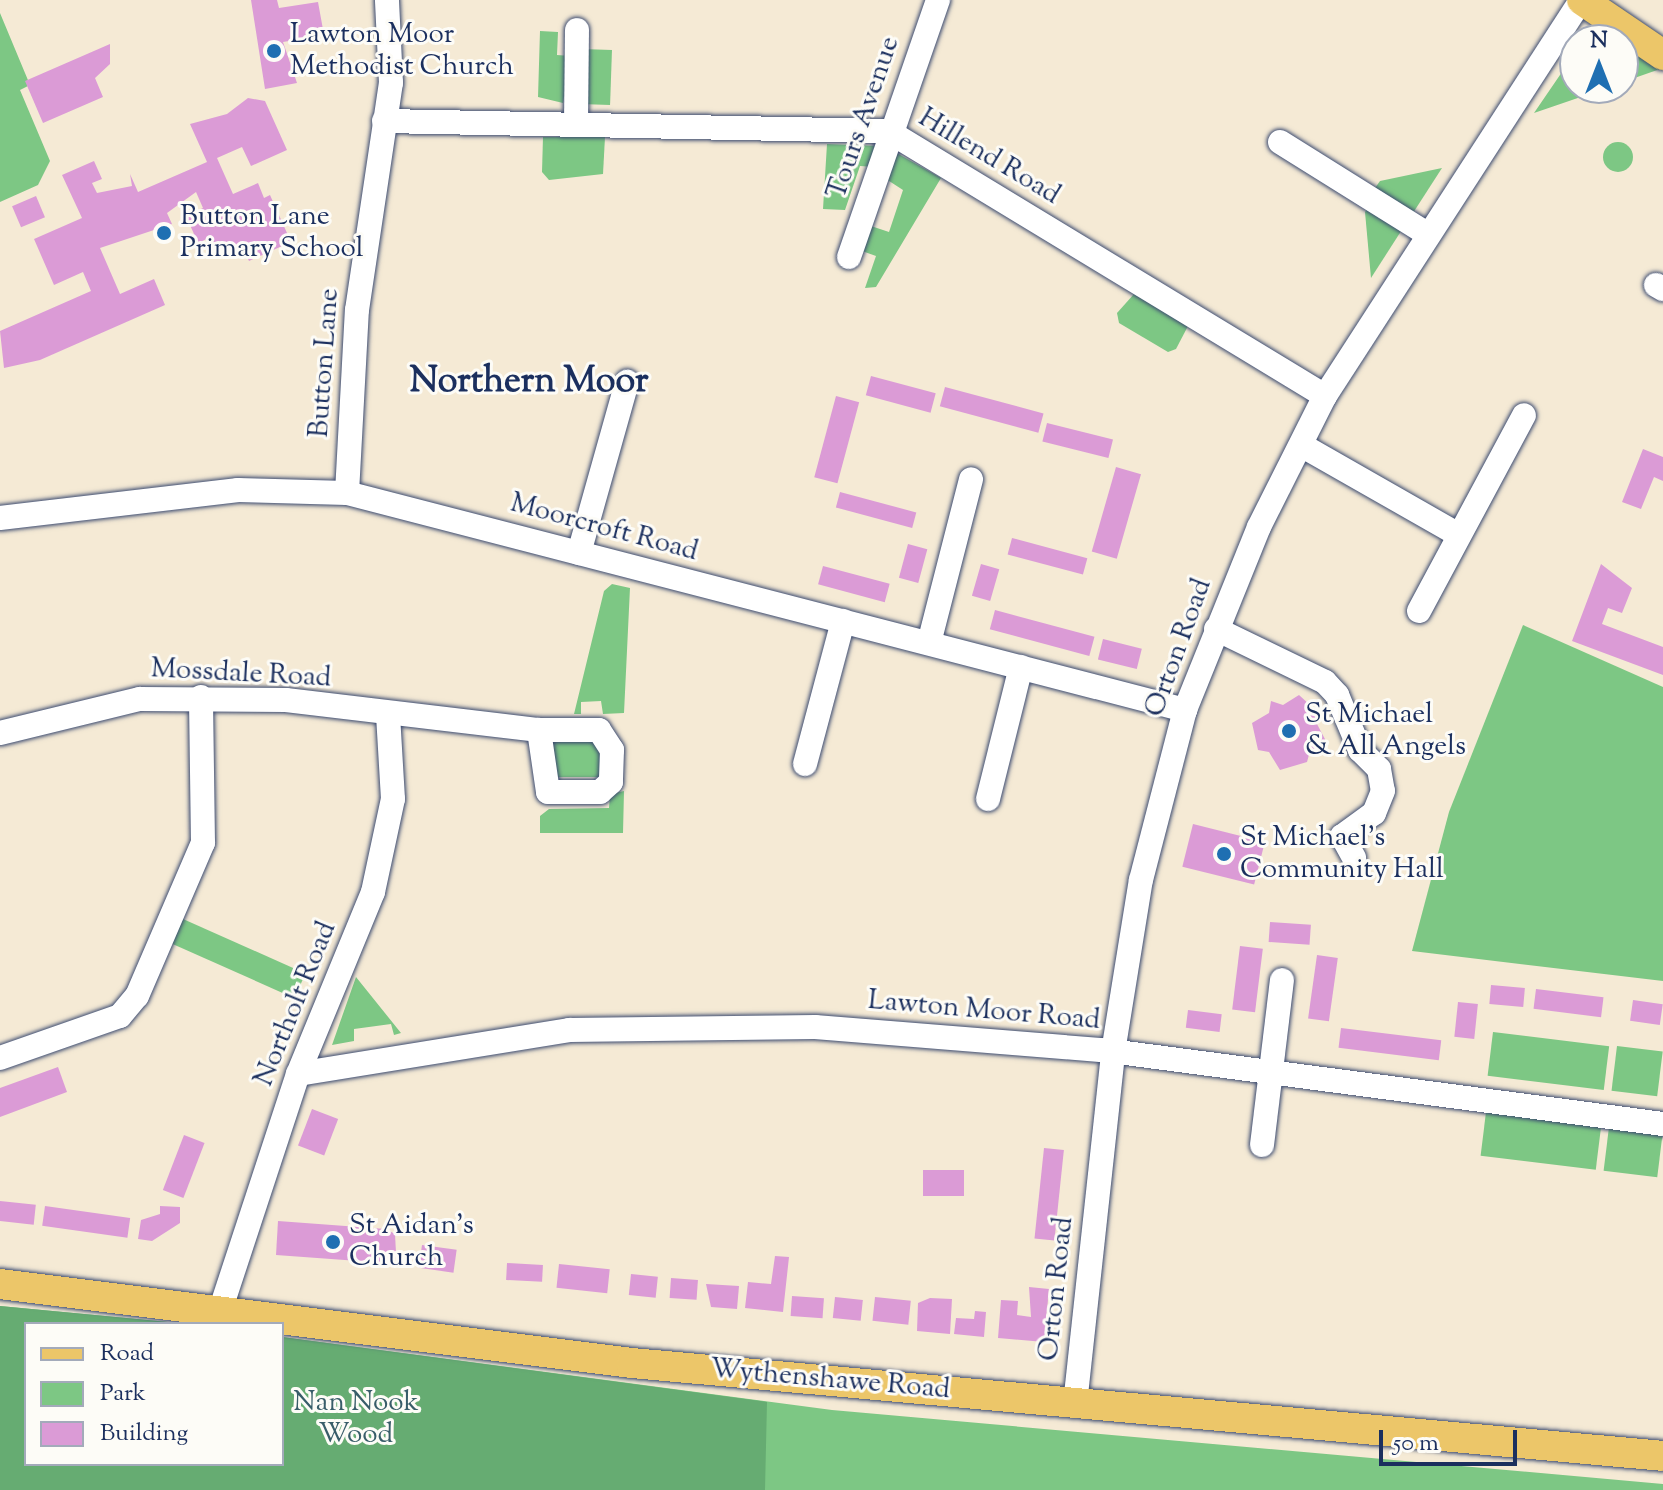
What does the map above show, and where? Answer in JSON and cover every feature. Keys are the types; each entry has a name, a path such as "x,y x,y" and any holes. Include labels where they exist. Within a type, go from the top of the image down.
{"main road":[{"path":"1582,0 1663,55"},
{"name":"Wythenshawe Road","path":"0,1284 221,1308 632,1363 1663,1456"}],"street":[{"name":"Button Lane","path":"347,493 357,310 391,83 387,0"},
{"name":"Tours Avenue","path":"849,257 888,131 938,0"},
{"name":"Orton Road","path":"1075,1404 1113,1052 1141,880 1185,710 1216,629 1325,396 1427,234 1582,0"},
{"path":"576,124 577,30"},
{"name":"Hillend Road","path":"384,121 888,131 1325,396"},
{"path":"1280,142 1427,234"},
{"path":"579,553 627,382"},
{"path":"1419,611 1457,534 1524,415"},
{"path":"1301,445 1457,534"},
{"path":"929,643 971,479"},
{"name":"Moorcroft Road","path":"0,518 92,502 238,490 347,493 1185,710"},
{"path":"805,764 843,621"},
{"path":"1216,629 1325,682 1337,695 1360,750 1379,769 1383,791 1374,813 1342,836 1354,858"},
{"path":"988,799 1021,667"},
{"path":"0,1058 120,1016 137,996 203,843 201,697"},
{"name":"Mossdale Road","path":"0,733 66,712 201,697 539,730"},
{"name":"Northolt Road","path":"221,1308 298,1074 373,892 389,828 388,715"},
{"path":"1262,1145 1282,980"},
{"name":"Lawton Moor Road","path":"298,1074 584,1030 815,1027 1113,1052 1663,1124"}],"green space":[{"path":"0,13 30,85 20,90 50,161 38,185 0,202"},
{"path":"540,31 558,32 557,55 571,56 563,103 538,97"},
{"path":"582,49 612,50 610,105 580,104"},
{"path":"1639,51 1663,68 1639,76"},
{"path":"1559,76 1560,104 1534,113"},
{"path":"543,137 605,137 603,174 549,180 542,172"},
{"path":"1618,142 1629,146 1633,157 1629,168 1618,172 1607,168 1603,157 1607,146"},
{"path":"827,144 880,146 874,167 860,166 845,210 823,209"},
{"path":"895,152 941,178 876,287 865,288 876,256 862,251 871,226 889,232 903,190 886,179"},
{"path":"1442,168 1413,213 1375,188 1380,181"},
{"path":"1372,203 1405,225 1371,278 1365,212"},
{"path":"1134,294 1188,326 1176,349 1168,352 1119,323 1117,313"},
{"path":"612,584 630,588 624,713 603,714 601,701 581,702 581,714 574,714 604,591"},
{"path":"1523,625 1663,687 1663,981 1412,951 1449,812"},
{"path":"557,736 601,737 600,777 556,777 549,746"},
{"path":"624,791 623,833 540,833 540,816 549,809 609,808 610,794"},
{"path":"183,919 305,974 294,998 172,944"},
{"path":"356,977 401,1033 394,1035 391,1024 354,1029 354,1041 332,1045"},
{"path":"1493,1032 1609,1046 1604,1090 1488,1076"},
{"path":"1617,1046 1663,1052 1657,1096 1612,1091"},
{"path":"1486,1112 1601,1126 1596,1170 1481,1156"},
{"path":"1609,1127 1663,1134 1657,1177 1604,1171"},
{"name":"Nan Nook Wood","path":"0,1306 168,1322 24,1322 24,1466 284,1466 284,1337 832,1410 1663,1484 1663,1490 0,1490"},
{"name":"Nan Nook Wood","path":"0,1306 168,1322 24,1322 24,1466 284,1466 284,1337 767,1402 765,1490 0,1490"}],"building":[{"name":"Lawton Moor Methodist Church","path":"251,0 277,0 279,8 318,2 324,35 283,42 297,83 265,89"},
{"path":"110,44 110,64 95,78 103,97 43,123 25,81"},
{"name":"Button Lane Primary School","path":"248,98 265,101 287,150 251,166 242,147 217,158 233,194 258,183 264,198 270,195 291,242 249,261 242,246 220,256 211,237 198,243 186,216 203,208 196,192 167,213 172,224 100,248 120,294 154,279 165,305 40,360 4,368 0,331 91,291 83,272 54,285 34,239 82,218 62,175 94,161 102,179 92,183 97,193 132,186 130,174 138,192 207,162 190,124 227,114"},
{"path":"36,196 45,217 21,227 12,206"},
{"path":"871,376 936,393 931,413 866,395"},
{"path":"945,387 1044,413 1038,433 940,406"},
{"path":"836,396 859,402 837,483 814,477"},
{"path":"1047,423 1113,439 1108,458 1042,441"},
{"path":"1643,449 1663,457 1663,481 1654,477 1641,509 1622,502"},
{"path":"1116,467 1141,474 1117,559 1092,552"},
{"path":"840,492 916,512 912,528 836,507"},
{"path":"1012,538 1087,558 1083,575 1008,554"},
{"path":"908,544 927,549 918,583 899,578"},
{"path":"981,564 999,569 990,601 972,596"},
{"path":"1601,564 1632,588 1622,613 1608,608 1602,624 1663,647 1663,675 1572,641"},
{"path":"823,566 890,584 885,602 818,584"},
{"path":"995,610 1094,637 1089,656 990,629"},
{"path":"1103,639 1142,649 1137,669 1098,659"},
{"name":"St Michael & All Angels","path":"1299,695 1321,715 1317,724 1327,743 1310,751 1307,762 1280,770 1269,752 1258,750 1252,723 1269,713 1271,701 1283,705"},
{"name":"St Michael's Community Hall","path":"1193,824 1265,842 1254,885 1182,867"},
{"path":"1270,922 1311,925 1310,945 1269,942"},
{"path":"1240,946 1263,949 1255,1012 1232,1010"},
{"path":"1317,955 1338,958 1329,1021 1308,1018"},
{"path":"1491,985 1525,988 1523,1007 1489,1004"},
{"path":"1536,989 1603,997 1601,1017 1534,1009"},
{"path":"1633,1000 1663,1004 1660,1025 1630,1021"},
{"path":"1458,1002 1478,1004 1474,1039 1454,1037"},
{"path":"1188,1010 1222,1014 1220,1032 1186,1028"},
{"path":"1341,1028 1441,1040 1439,1060 1339,1048"},
{"path":"58,1067 67,1092 0,1117 0,1088"},
{"path":"312,1109 338,1119 324,1155 298,1145"},
{"path":"184,1135 205,1143 183,1198 163,1190"},
{"path":"1044,1148 1064,1150 1054,1241 1034,1239"},
{"path":"923,1170 964,1170 964,1196 923,1196"},
{"path":"0,1201 36,1205 34,1225 0,1221"},
{"path":"45,1206 130,1218 127,1238 42,1226"},
{"path":"160,1206 180,1207 180,1223 152,1241 138,1239 141,1220 160,1214"},
{"path":"278,1221 386,1229 395,1234 396,1253 386,1263 276,1255"},
{"path":"422,1245 457,1250 453,1273 419,1268"},
{"path":"775,1256 789,1257 783,1312 745,1308 748,1282 771,1284"},
{"path":"507,1263 543,1265 542,1282 506,1280"},
{"path":"559,1264 610,1269 607,1293 556,1288"},
{"path":"631,1274 658,1277 656,1298 629,1295"},
{"path":"671,1278 698,1280 697,1300 670,1298"},
{"path":"706,1284 739,1286 737,1309 711,1307"},
{"path":"1029,1287 1049,1289 1044,1342 998,1338 1001,1300 1018,1301 1017,1315 1031,1317"},
{"path":"792,1296 824,1298 823,1318 791,1316"},
{"path":"835,1297 863,1300 861,1321 833,1318"},
{"path":"875,1297 911,1301 908,1325 872,1321"},
{"path":"930,1298 952,1299 950,1334 917,1331 918,1303"},
{"path":"975,1311 986,1312 984,1337 954,1334 956,1318 974,1319"}],"place":[{"name":"Lawton Moor Methodist Church","path":"274,51"},
{"name":"Button Lane Primary School","path":"164,233"},
{"name":"St Michael & All Angels","path":"1289,731"},
{"name":"St Michael's Community Hall","path":"1224,854"},
{"name":"St Aidan's Church","path":"333,1242"}],"district":[{"name":"Northern Moor","path":"529,383"}]}
